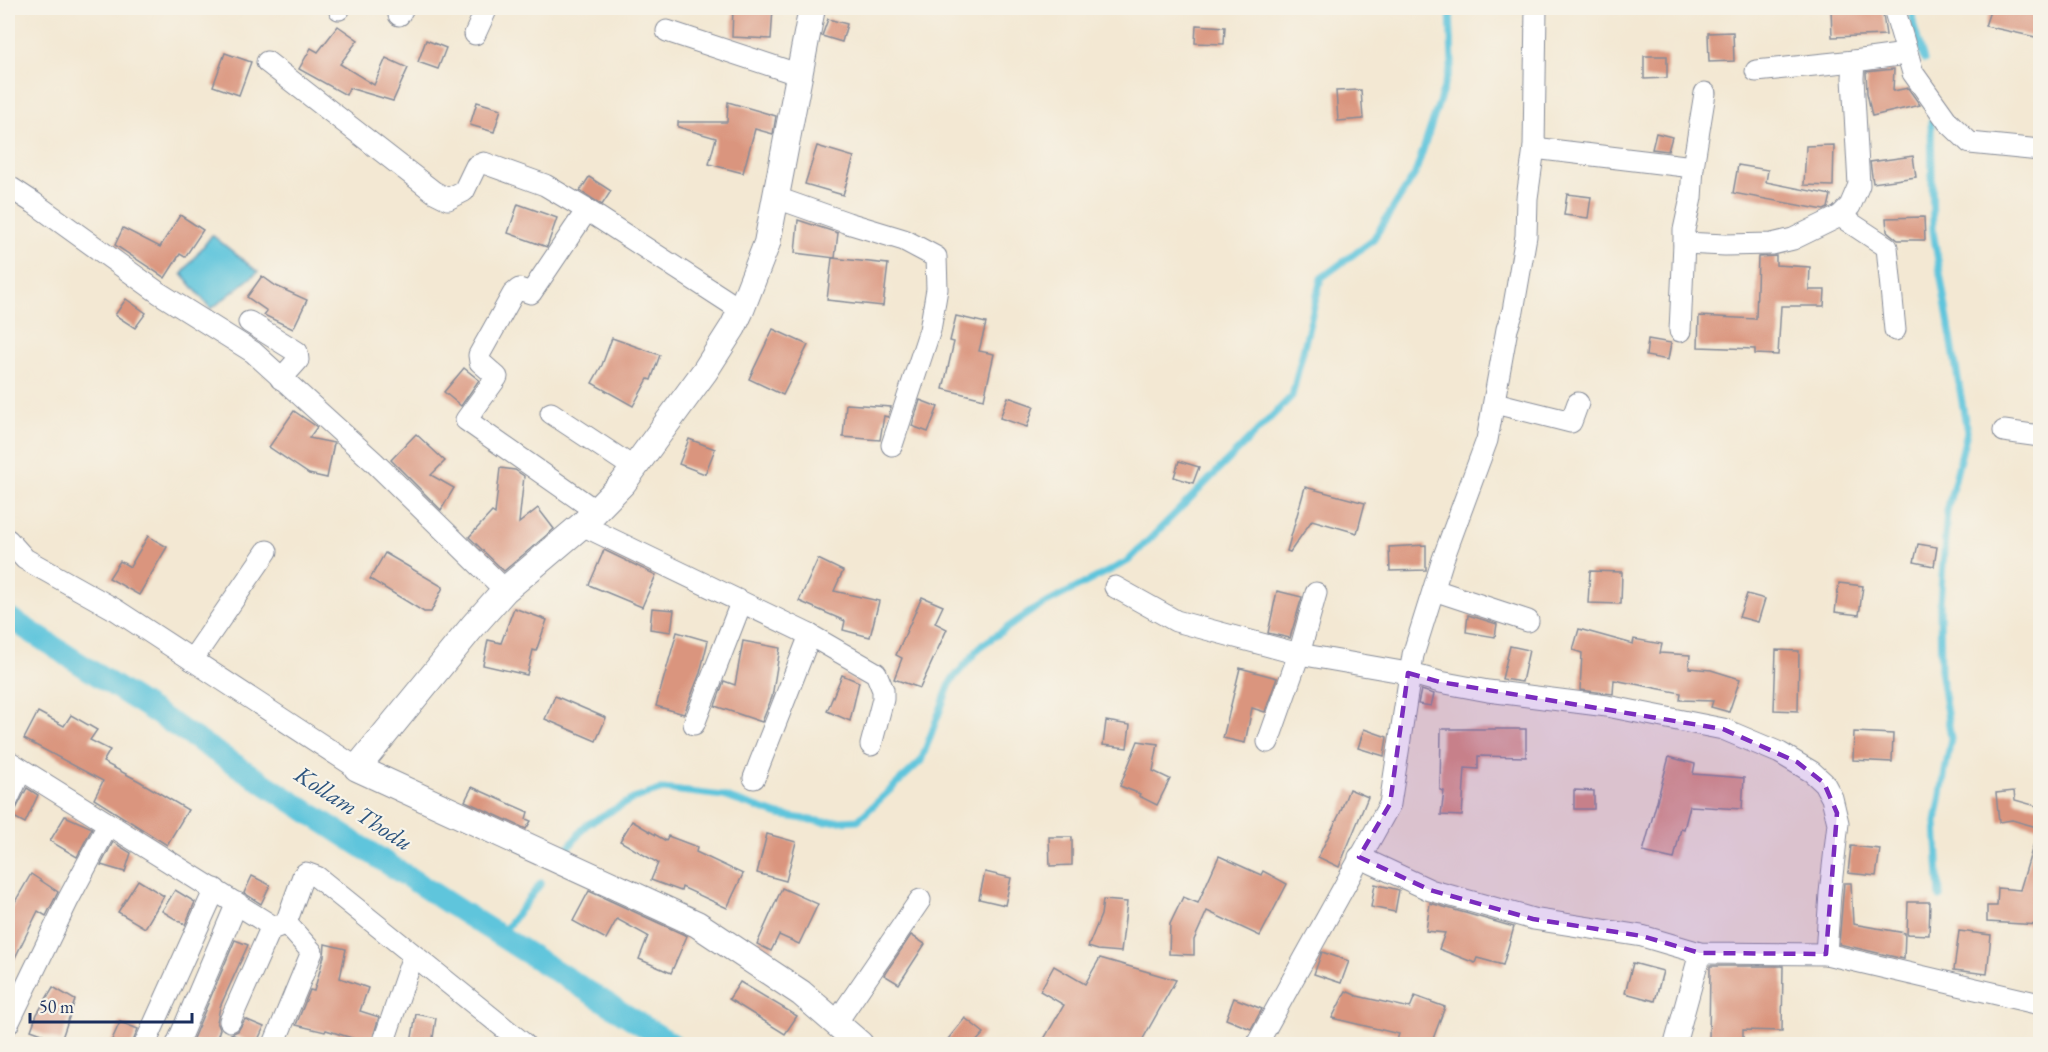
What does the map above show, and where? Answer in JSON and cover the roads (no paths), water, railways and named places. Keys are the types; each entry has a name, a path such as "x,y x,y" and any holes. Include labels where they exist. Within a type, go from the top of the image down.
{"street":[{"path":"475,34 487,8"},
{"path":"357,768 472,626 505,590 589,518 623,483 705,371 741,310 767,243 812,8"},
{"path":"1257,1044 1390,804 1408,673 1443,560 1487,440 1526,236 1527,198 1534,148 1536,8"},
{"path":"1894,8 1912,73 1948,122 1970,143 2040,150"},
{"path":"667,31 800,75"},
{"path":"1756,71 1906,54"},
{"path":"1684,243 1772,244 1793,239 1840,216 1850,206 1859,186 1852,78 1854,61"},
{"path":"267,62 434,192 448,200 464,191 476,166 484,163 545,185 741,310"},
{"path":"1680,331 1684,230 1691,198 1693,167 1705,93"},
{"path":"1534,148 1693,167"},
{"path":"8,186 159,293 253,352 374,462 505,590"},
{"path":"777,198 904,240 936,257 937,289 930,330 892,445"},
{"path":"587,210 531,293 519,289 513,294 479,355 480,362 497,377 466,420 589,518 741,603 810,635 876,673 881,681 883,699 871,745"},
{"path":"1840,216 1887,246 1895,330"},
{"path":"249,322 297,352 298,360 281,379"},
{"path":"1494,403 1571,422 1578,403"},
{"path":"551,413 634,468"},
{"path":"2004,431 2040,436"},
{"path":"8,540 25,559 116,610 357,768 697,924 801,993 860,1044"},
{"path":"192,660 267,551"},
{"path":"1115,588 1176,621 1299,654 1408,673 1449,684 1607,706 1723,729 1797,762 1824,783 1837,813 1827,954"},
{"path":"1434,590 1528,621"},
{"path":"1268,742 1299,654 1316,592"},
{"path":"694,723 741,603"},
{"path":"754,778 810,635"},
{"path":"8,799 14,766 237,903 279,925 312,952 274,1044"},
{"path":"8,1024 68,900 108,825"},
{"path":"1359,857 1430,890 1533,919 1642,936 1700,953 1827,954 2040,1004"},
{"path":"231,1021 306,873 316,877 524,1044"},
{"path":"145,1044 215,889"},
{"path":"836,1023 920,900"},
{"path":"177,1044 237,903"},
{"path":"1675,1044 1700,953"},
{"path":"384,1044 413,956"}],"water":[{"path":"212,235 258,272 211,309 182,274"}],"waterway":[{"path":"565,852 586,825 633,799 663,789 723,796 779,815 824,822 858,820 921,761 951,681 982,645 1033,610 1128,561 1292,396 1321,278 1372,241 1415,174 1452,63 1450,8"},
{"path":"1911,8 1924,60"},
{"path":"1931,122 1933,231 1967,432 1947,511 1940,603 1941,676 1951,738 1936,822 1940,897"},
{"name":"Kollam Thodu","path":"8,617 462,912 672,1044"},
{"path":"500,936 541,883"}]}
